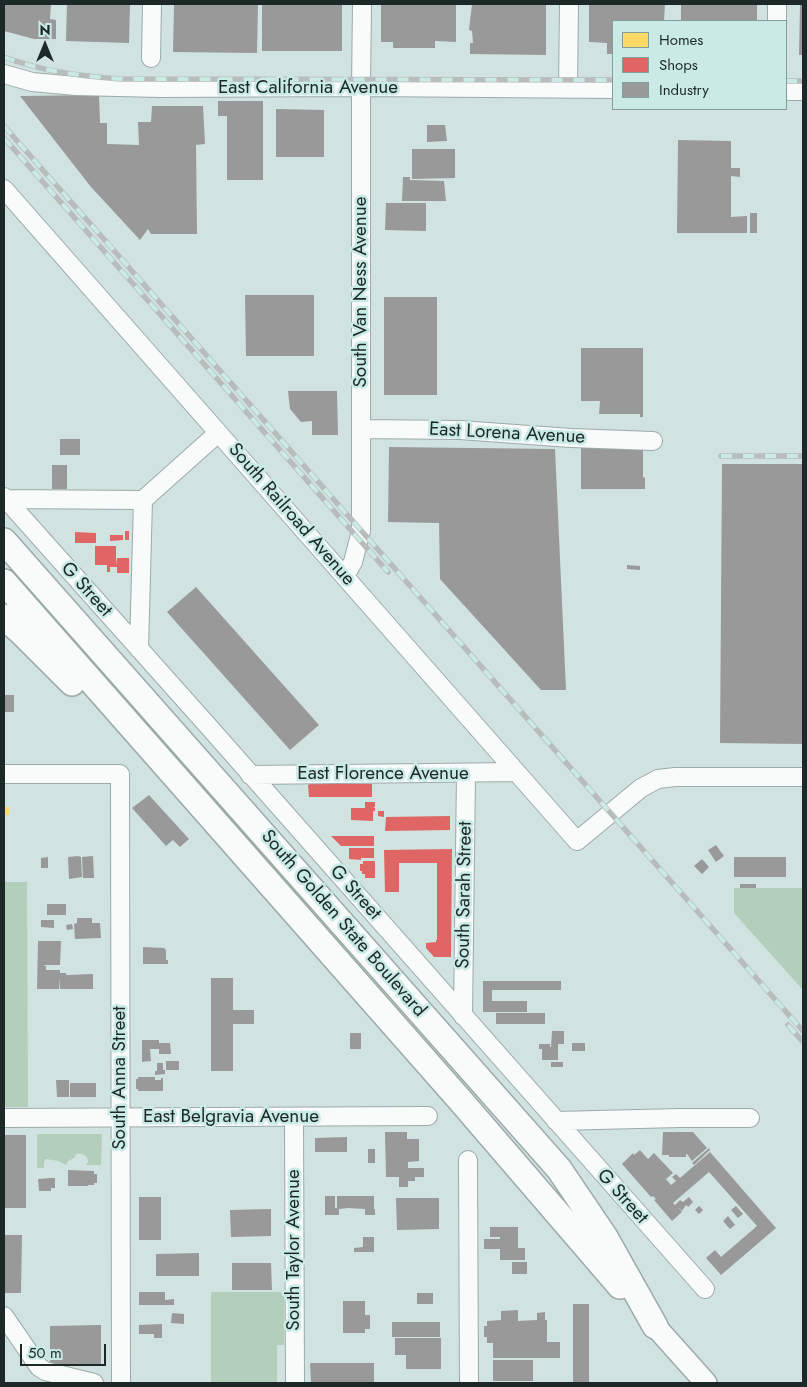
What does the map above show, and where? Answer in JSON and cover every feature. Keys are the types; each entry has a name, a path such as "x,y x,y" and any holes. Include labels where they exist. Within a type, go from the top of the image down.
{"highway":[{"name":"South Golden State Boulevard","path":"8,545 559,1169 605,1237 655,1326"},
{"name":"South Golden State Boulevard","path":"4,582 460,1100 655,1326"},
{"path":"4,617 34,644 265,879"}],"main road":[{"name":"South Golden State Boulevard","path":"655,1326 706,1383"}],"street":[{"path":"151,58 152,4"},
{"name":"South Van Ness Avenue","path":"345,576 353,562 361,531 362,4"},
{"path":"568,89 570,4"},
{"path":"777,4 777,20"},
{"name":"East California Avenue","path":"4,74 32,82 76,86 160,88 612,89"},
{"path":"787,90 803,91"},
{"name":"South Railroad Avenue","path":"4,189 577,841 641,788 658,779 674,777 803,778"},
{"name":"East Lorena Avenue","path":"361,429 460,430 570,438 653,441"},
{"path":"4,498 143,500 218,433"},
{"name":"G Street","path":"4,498 704,1289"},
{"path":"139,649 143,500"},
{"name":"East Florence Avenue","path":"250,775 516,772"},
{"name":"South Sarah Street","path":"463,1016 466,773"},
{"name":"South Anna Street","path":"4,774 120,774 121,1383"},
{"name":"East Belgravia Avenue","path":"4,1118 428,1116"},
{"name":"South Taylor Avenue","path":"294,1117 295,1383"},
{"path":"556,1121 750,1118"},
{"path":"468,1160 469,1383"},
{"path":"4,1316 39,1366 45,1371 94,1383"}],"green space":[{"path":"4,882 27,882 28,1107 4,1107"},
{"path":"734,888 803,888 803,990 734,913"},
{"path":"37,1134 102,1134 101,1165 86,1165 88,1162 87,1158 84,1155 76,1154 66,1165 58,1161 46,1159 44,1168 37,1168"},
{"path":"211,1292 284,1292 284,1345 277,1345 277,1383 211,1383"}],"building: Homes":[{"path":"4,807 9,807 9,815 4,815"}],"building: Shops":[{"path":"125,531 129,531 129,540 125,540"},
{"path":"75,532 96,533 96,543 75,543"},
{"path":"110,535 123,535 123,540 110,541"},
{"path":"95,546 116,546 116,565 117,558 129,558 129,573 117,573 117,567 110,567 110,572 107,572 107,565 95,565"},
{"path":"372,784 372,797 309,797 308,785"},
{"path":"365,802 375,802 373,821 351,820 351,808 365,808"},
{"path":"378,811 384,811 384,817 378,816"},
{"path":"450,816 450,830 385,831 386,817"},
{"path":"331,836 374,836 374,846 341,846"},
{"path":"349,848 374,848 374,858 349,859"},
{"path":"452,849 451,957 434,957 426,948 426,943 436,942 437,940 437,863 399,863 399,892 385,892 384,850"},
{"path":"363,861 375,861 375,878 365,878 365,874 362,874 360,864 363,864"}],"building: Industry":[{"path":"4,4 51,4 50,19 56,20 56,39 34,39 4,31"},
{"path":"67,4 130,4 129,43 66,41"},
{"path":"174,4 258,4 257,53 173,52"},
{"path":"262,4 342,4 342,51 262,51"},
{"path":"381,4 456,4 456,42 435,41 435,48 393,48 393,42 381,42"},
{"path":"472,4 545,4 546,55 470,54 470,43 473,43 472,31 469,30"},
{"path":"589,4 665,4 664,20 612,20 612,54 607,54 607,43 589,42"},
{"path":"681,4 757,4 757,20 681,20"},
{"path":"800,4 803,4 803,55 799,55"},
{"path":"99,95 100,123 107,123 107,144 139,145 138,122 151,122 152,106 203,106 205,144 196,145 197,234 151,234 148,229 140,240 91,187 20,96"},
{"path":"218,101 263,101 263,180 227,180 227,116 218,116"},
{"path":"276,109 324,110 324,157 276,157"},
{"path":"427,125 445,125 447,141 427,142"},
{"path":"678,140 731,141 731,168 740,168 740,177 731,176 731,217 747,216 747,233 677,233"},
{"path":"412,149 455,149 455,178 412,179"},
{"path":"403,177 410,177 410,180 444,181 446,201 402,201"},
{"path":"386,203 426,203 426,231 385,230"},
{"path":"750,213 757,213 757,233 750,233"},
{"path":"245,295 314,295 314,356 246,356"},
{"path":"384,297 437,297 437,395 384,395"},
{"path":"581,348 643,348 643,417 640,417 640,414 599,414 600,401 581,401"},
{"path":"288,391 337,391 338,435 312,435 312,421 301,422 290,409"},
{"path":"60,439 80,439 80,455 60,455"},
{"path":"389,447 555,449 566,690 541,690 440,579 439,523 388,522"},
{"path":"581,447 643,447 645,489 581,489"},
{"path":"722,464 803,464 803,744 720,743"},
{"path":"52,465 67,465 67,489 52,489"},
{"path":"627,565 640,566 640,570 627,569"},
{"path":"196,587 319,725 290,750 167,612"},
{"path":"4,695 14,695 14,712 4,712"},
{"path":"149,795 189,839 180,847 173,840 166,846 132,808"},
{"path":"716,845 724,856 716,862 708,850"},
{"path":"93,856 94,878 83,878 82,857"},
{"path":"48,857 48,868 41,868 41,858"},
{"path":"68,857 81,857 82,877 69,879"},
{"path":"734,857 786,857 786,877 734,877"},
{"path":"702,859 709,867 702,874 694,866"},
{"path":"740,884 756,884 756,888 740,888"},
{"path":"47,904 66,904 66,915 47,915"},
{"path":"77,918 92,918 92,923 100,923 101,938 75,939 74,924 77,923"},
{"path":"41,920 54,920 54,928 41,927"},
{"path":"72,924 73,929 67,930 66,925"},
{"path":"38,941 61,941 60,965 43,965 46,966 46,970 60,970 60,973 66,973 66,975 93,974 93,989 60,989 60,978 59,989 37,989"},
{"path":"143,947 164,948 168,964 143,964"},
{"path":"211,978 233,978 233,1010 254,1010 254,1024 233,1024 233,1071 211,1071"},
{"path":"483,981 561,981 561,990 492,990 492,1001 527,1001 527,1012 483,1012"},
{"path":"496,1013 545,1013 545,1024 496,1024"},
{"path":"552,1031 564,1031 564,1044 558,1044 558,1060 542,1060 542,1049 539,1049 539,1044 550,1044 551,1047"},
{"path":"350,1033 361,1033 361,1049 350,1049"},
{"path":"142,1040 159,1040 159,1043 170,1043 171,1054 159,1054 159,1049 150,1049 151,1061 142,1062"},
{"path":"572,1043 585,1043 585,1051 572,1051"},
{"path":"166,1061 179,1061 179,1070 166,1070"},
{"path":"551,1062 563,1062 563,1067 551,1067"},
{"path":"157,1063 163,1063 165,1074 155,1075"},
{"path":"138,1077 155,1077 155,1080 163,1078 163,1091 138,1091 136,1089 136,1079"},
{"path":"56,1080 69,1080 69,1097 57,1097"},
{"path":"70,1083 96,1083 96,1097 70,1097"},
{"path":"385,1132 407,1132 407,1139 419,1139 419,1161 408,1162 408,1168 424,1168 424,1177 415,1177 415,1181 408,1181 408,1187 399,1187 399,1177 386,1177"},
{"path":"663,1132 693,1132 707,1148 692,1161 687,1154 686,1157 662,1155"},
{"path":"4,1135 26,1135 26,1208 4,1208"},
{"path":"347,1137 347,1152 315,1152 315,1138"},
{"path":"709,1148 710,1150 694,1165 692,1163"},
{"path":"368,1149 375,1149 375,1163 368,1163"},
{"path":"640,1150 648,1159 654,1153 673,1173 666,1179 671,1185 676,1181 672,1177 676,1174 680,1178 710,1152 776,1228 721,1275 706,1258 715,1250 721,1257 757,1226 709,1172 673,1203 675,1205 680,1200 683,1202 689,1197 693,1202 688,1207 686,1205 682,1211 678,1207 682,1212 672,1221 654,1200 656,1199 653,1196 651,1197 622,1164 633,1153 634,1155"},
{"path":"68,1170 94,1171 94,1174 97,1174 97,1183 88,1186 68,1186"},
{"path":"55,1178 55,1188 51,1188 51,1191 39,1191 38,1179"},
{"path":"325,1196 335,1196 335,1208 337,1208 337,1196 374,1196 375,1215 365,1215 365,1209 348,1208 339,1209 339,1215 325,1215"},
{"path":"139,1197 161,1197 161,1240 139,1240"},
{"path":"396,1198 439,1198 439,1229 397,1230"},
{"path":"699,1206 703,1210 699,1214 695,1210"},
{"path":"736,1206 743,1214 738,1218 731,1210"},
{"path":"271,1209 271,1236 231,1237 230,1210"},
{"path":"728,1216 735,1225 730,1229 723,1221"},
{"path":"490,1227 518,1227 518,1248 525,1248 525,1260 500,1260 500,1249 484,1249 484,1239 500,1239 500,1237 490,1237"},
{"path":"4,1235 22,1235 21,1293 4,1293"},
{"path":"363,1237 374,1237 374,1252 354,1252 354,1248 363,1247"},
{"path":"199,1253 199,1276 156,1276 156,1254"},
{"path":"512,1262 527,1262 527,1274 512,1274"},
{"path":"232,1263 271,1263 272,1290 232,1290"},
{"path":"139,1292 165,1292 165,1300 174,1299 174,1305 139,1305"},
{"path":"417,1293 433,1293 433,1304 417,1304"},
{"path":"343,1301 365,1301 365,1315 370,1315 370,1329 365,1329 365,1333 343,1333"},
{"path":"573,1304 589,1304 589,1383 573,1383"},
{"path":"518,1310 518,1321 537,1320 537,1313 545,1312 547,1342 560,1342 560,1358 493,1358 493,1343 487,1343 487,1337 484,1337 484,1326 487,1326 487,1321 501,1320 501,1311"},
{"path":"172,1313 184,1314 184,1324 171,1323"},
{"path":"392,1322 440,1322 440,1337 392,1337"},
{"path":"162,1324 162,1338 154,1338 154,1334 139,1334 139,1325"},
{"path":"101,1325 101,1364 50,1364 50,1326"},
{"path":"395,1338 441,1338 441,1369 406,1369 406,1355 395,1355"},
{"path":"493,1360 533,1360 533,1381 493,1381"},
{"path":"310,1363 374,1363 374,1383 311,1383"}],"railway":[{"path":"4,57 32,66 61,72 120,79 612,80"},
{"path":"787,81 803,81"},
{"path":"4,126 803,1031"},
{"path":"4,138 388,572"},
{"path":"721,456 803,456"},
{"path":"788,1025 803,1042"}]}
